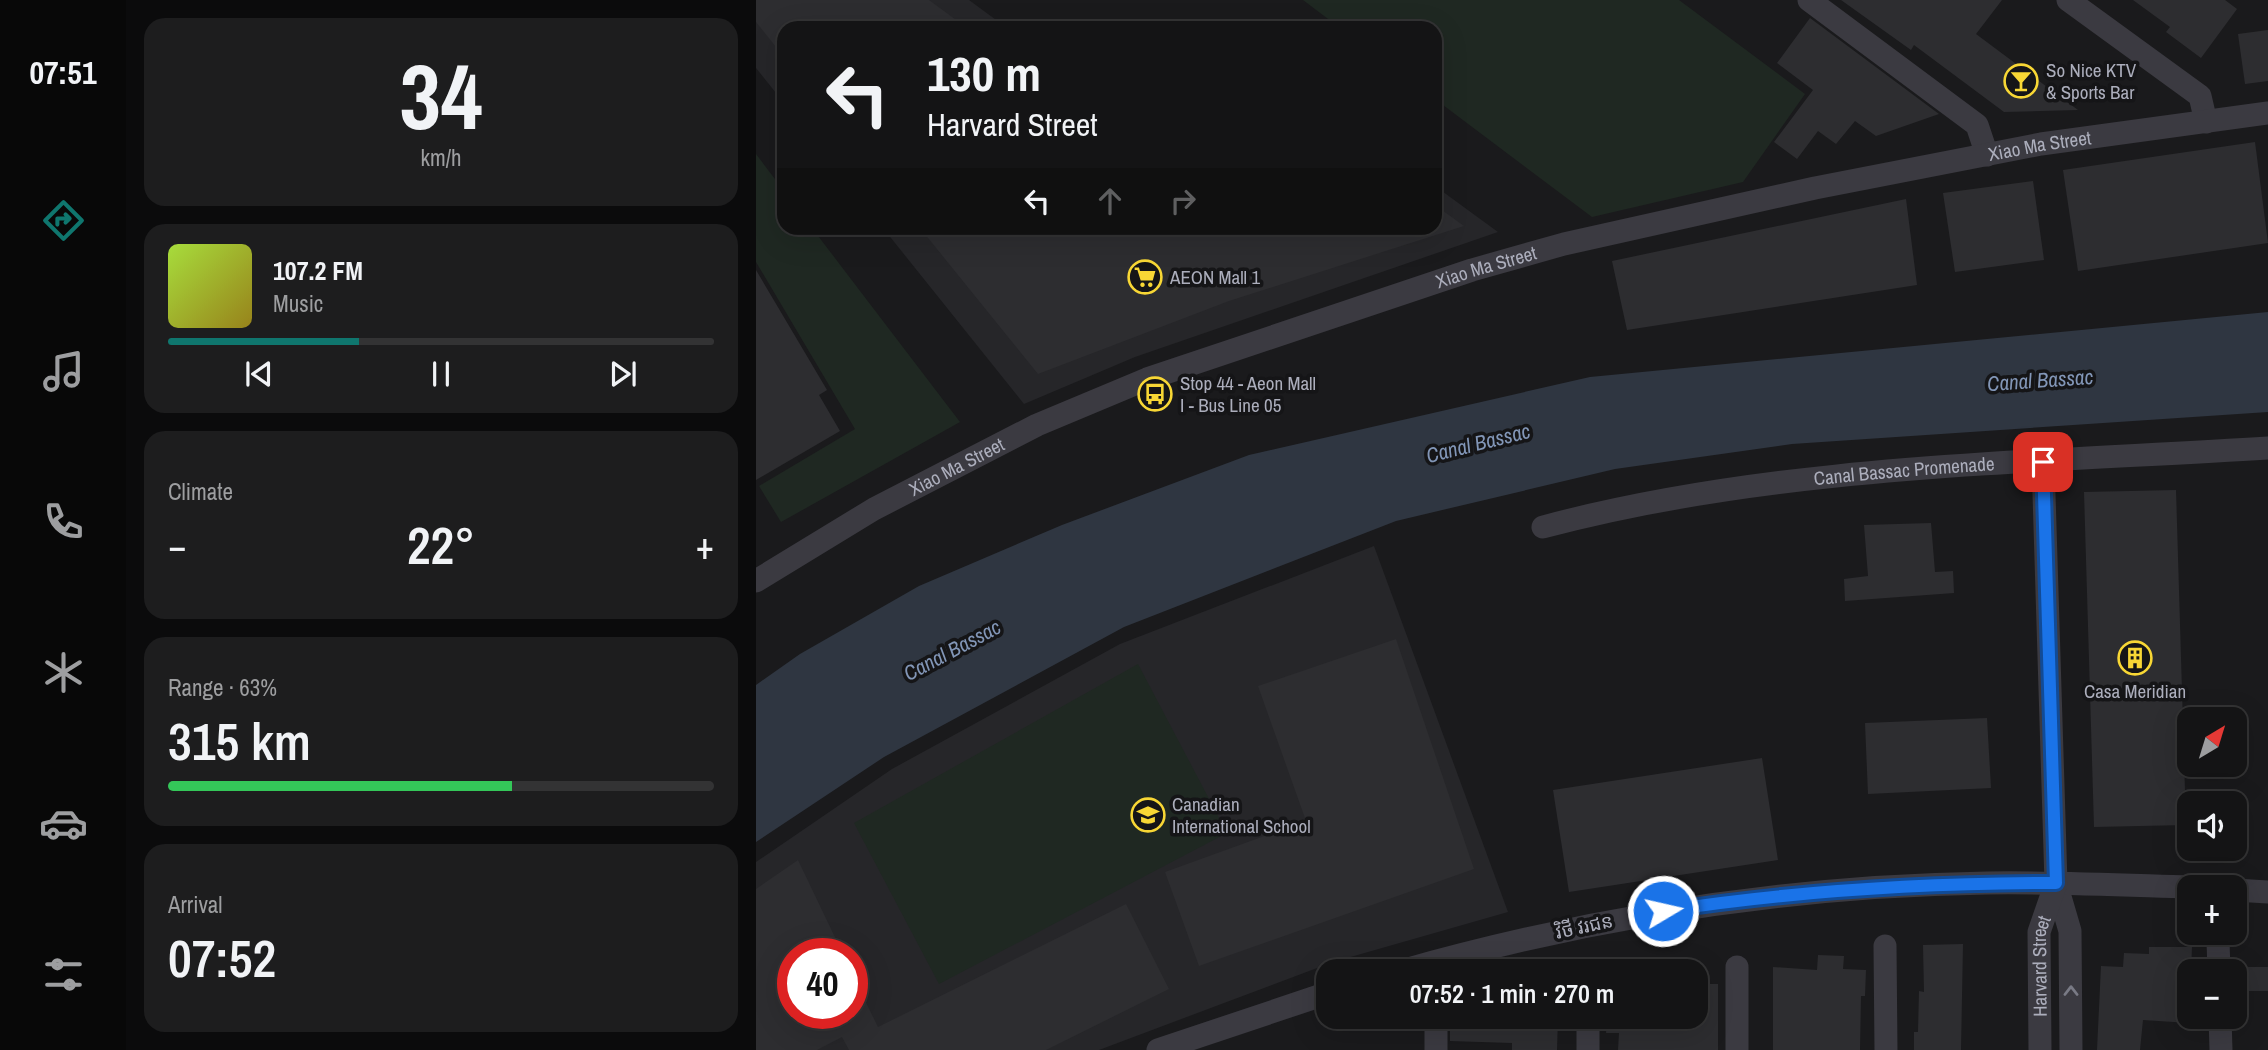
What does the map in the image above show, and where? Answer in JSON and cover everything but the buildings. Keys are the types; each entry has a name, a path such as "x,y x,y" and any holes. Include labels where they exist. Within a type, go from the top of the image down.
{"street":[{"path":"1809,0 1977,125 1987,155"},
{"path":"2068,0 2200,96 2206,122"},
{"name":"Xiao Ma Street","path":"756,581 874,509 992,446 1147,379 1245,344 1564,244 2041,144 2268,113"},
{"name":"Canal Bassac Promenade","path":"1542,527 1618,507 1798,480 2268,448"},
{"name":"Harvard Street","path":"2043,462 2056,883 2070,931 2071,1050"},
{"name":"Harvard Street","path":"2040,1050 2039,932 2056,883"},
{"name":"វិថី វរជន","path":"1446,959 1517,940 1620,918 1706,904 1894,887 2056,883 2177,887"},
{"path":"2247,891 2268,892"},
{"path":"1885,946 1886,1050"},
{"path":"1737,967 1737,1050"},
{"path":"1158,1050 1316,997"},
{"path":"1588,1029 1588,1050"},
{"path":"2220,1029 2221,1050"}],"shaded area":[{"path":"756,0 969,0 998,21 777,21 777,94 756,68"},
{"path":"1303,0 1679,0 1805,94 1743,182 1592,217 1442,104 1442,21 1331,21"},
{"path":"756,154 777,182 777,235 817,235 960,422 781,522 759,486 855,429 756,262"},
{"name":"AEON Mall 1","path":"1442,191 1498,232 1135,357 1024,404 889,235 1442,235"},
{"name":"Canadian International School","path":"1374,546 1508,912 1344,959 1316,959 1316,968 1099,1050 756,1050 756,862 892,769 1120,644"},
{"path":"1138,664 1227,833 939,984 854,823"}],"water":[{"name":"Canal Bassac","path":"2268,312 2268,412 1792,444 1615,469 1396,521 1124,627 884,757 756,842 756,685 800,654 919,586 1062,525 1249,455 1590,377"}],"place":[{"name":"So Nice KTV & Sports Bar","path":"2021,81"},
{"name":"AEON Mall 1","path":"1145,277"},
{"name":"Stop 44 - Aeon Mall I - Bus Line 05","path":"1155,394"},
{"name":"Casa Meridian","path":"2135,658"},
{"name":"Canadian International School","path":"1148,815"}],"route":[{"path":"1663,911 1796,894 1894,887 2056,883 2043,462"}]}
